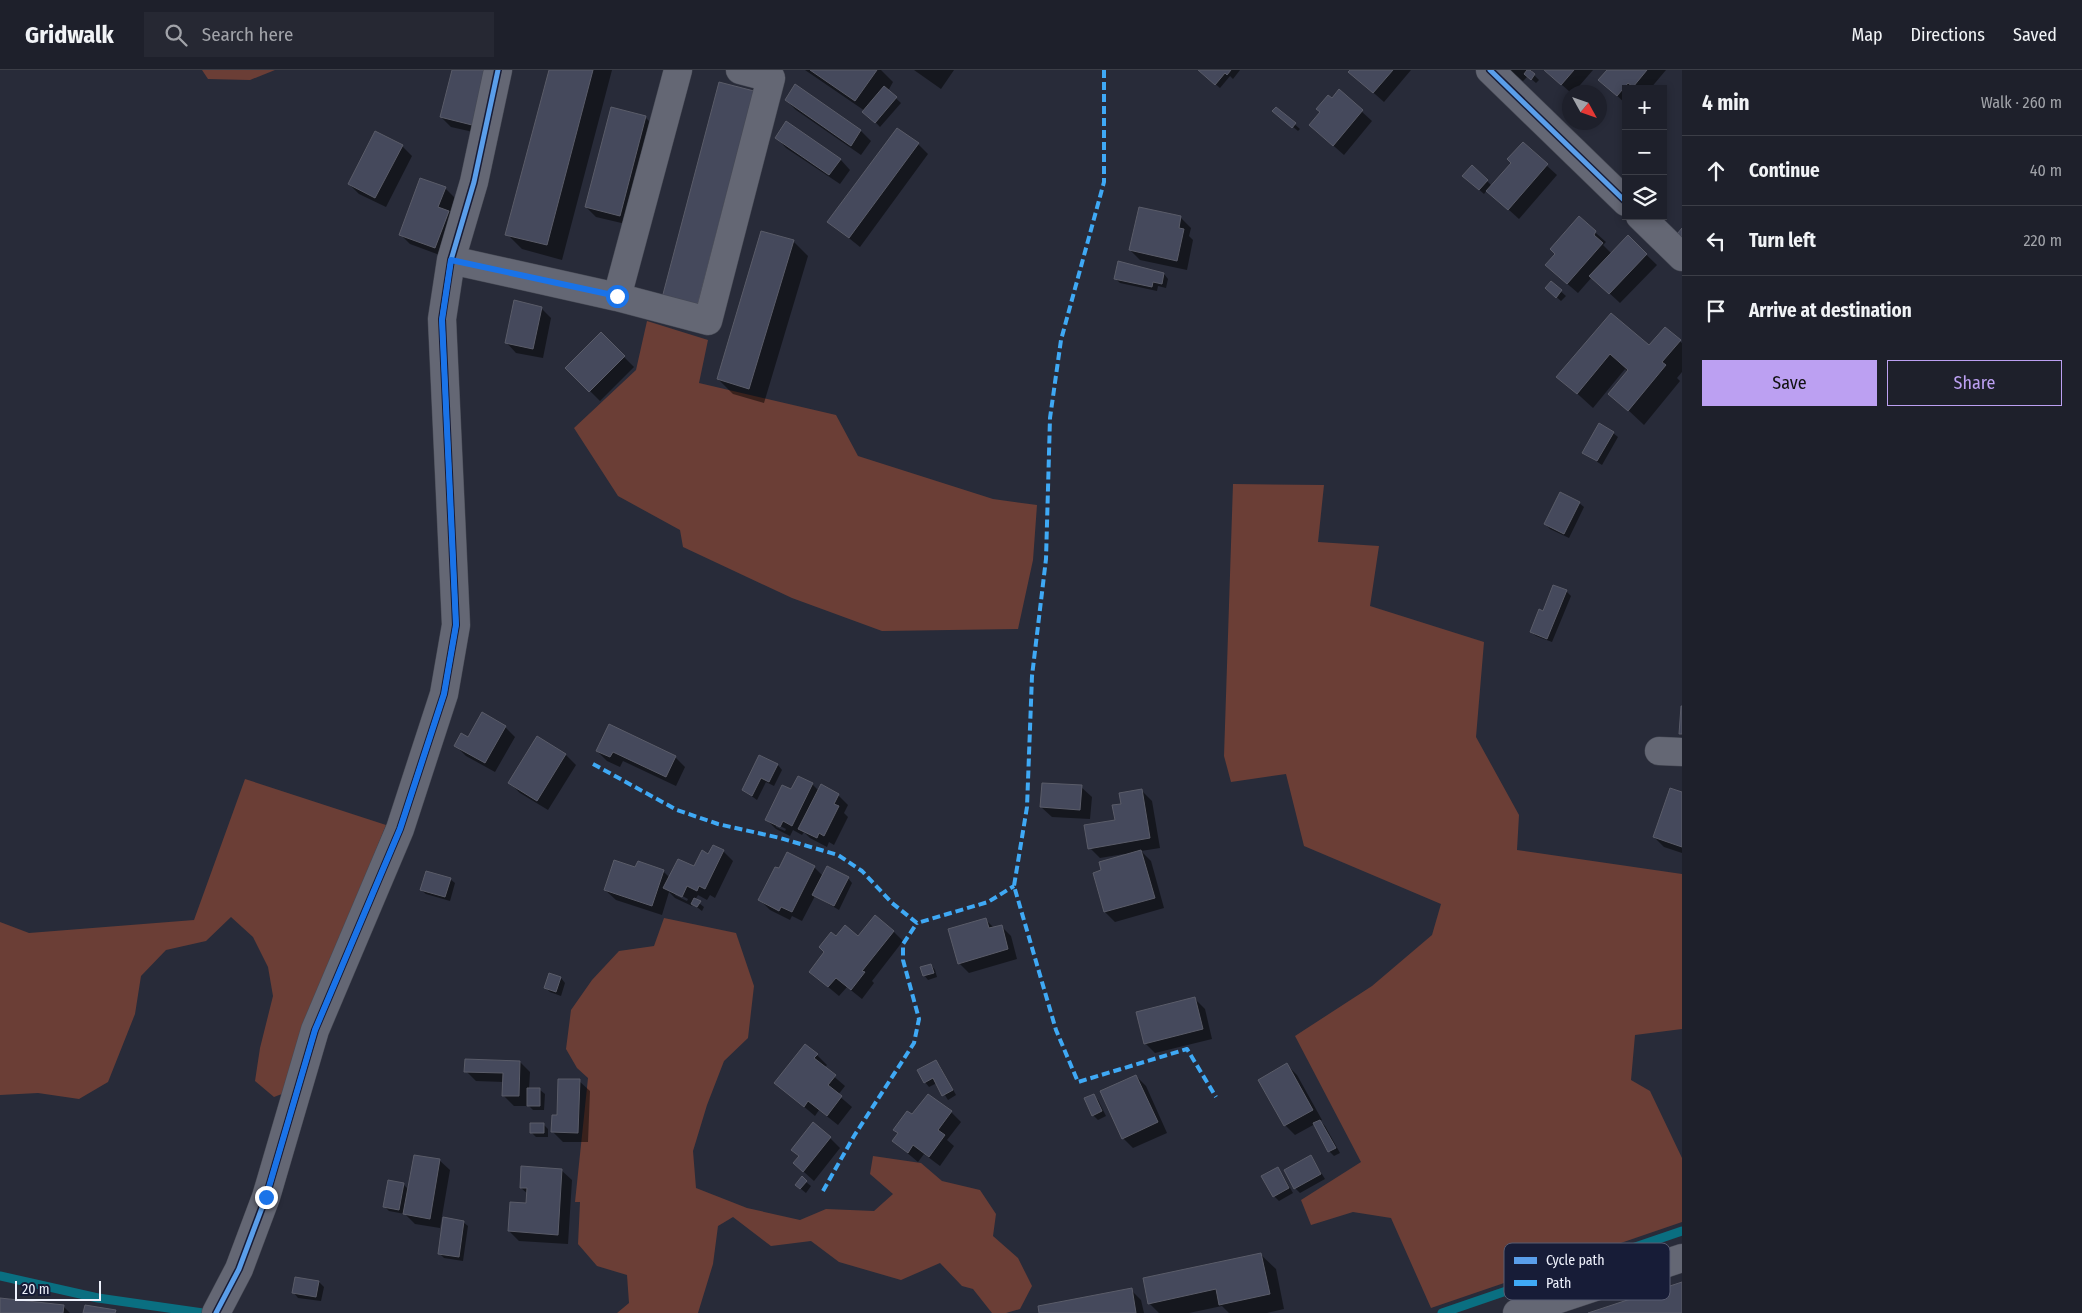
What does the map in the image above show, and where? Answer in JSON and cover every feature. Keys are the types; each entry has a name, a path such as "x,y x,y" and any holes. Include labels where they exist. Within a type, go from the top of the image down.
{"street":[{"path":"216,1313 239,1269 266,1197 315,1030 400,829 444,694 456,625 442,320 451,260 474,182 498,70"},
{"path":"617,296 678,70"},
{"path":"451,260 617,296 708,321 771,78 740,70"},
{"path":"1490,70 1622,198"},
{"path":"1644,220 1682,257"},
{"path":"1670,1262 1682,1258"},
{"path":"1517,1313 1556,1300"}],"shaded area":[{"path":"202,70 275,70 250,80 208,79"},
{"path":"647,321 708,340 699,383 836,415 858,456 993,499 1037,505 1033,560 1018,629 882,631 792,598 683,547 680,530 618,496 574,428 636,370"},
{"path":"1233,484 1324,485 1318,542 1379,546 1370,606 1484,642 1476,737 1519,815 1517,850 1682,874 1682,1029 1635,1035 1631,1080 1650,1091 1682,1158 1682,1222 1621,1243 1504,1243 1504,1283 1431,1308 1391,1218 1353,1212 1311,1225 1301,1200 1361,1162 1295,1036 1372,986 1432,935 1441,904 1304,846 1286,774 1231,782 1224,756"},
{"path":"245,779 386,825 305,1024 287,1092 274,1097 255,1081 260,1048 273,996 268,967 253,937 231,917 206,941 166,950 141,976 135,1014 108,1082 79,1099 38,1093 0,1095 0,922 29,933 194,920"},
{"path":"664,918 736,933 754,986 748,1038 724,1061 707,1105 693,1151 696,1188 747,1208 800,1220 826,1209 874,1211 893,1194 870,1174 873,1156 921,1163 942,1181 980,1190 996,1214 993,1236 1018,1258 1032,1286 1020,1309 1006,1313 992,1313 973,1289 962,1286 940,1263 901,1280 839,1262 811,1241 771,1246 733,1217 718,1226 713,1264 698,1313 617,1313 629,1303 627,1275 597,1266 578,1244 580,1202 575,1202 588,1078 577,1068 566,1049 571,1010 592,980 619,951 654,946"}],"building":[{"path":"452,70 487,70 472,125 440,117"},
{"path":"549,70 593,70 547,245 505,235"},
{"path":"810,70 877,70 855,101"},
{"path":"1198,70 1231,70 1227,75 1225,73 1215,85"},
{"path":"1350,70 1393,70 1373,93 1348,72"},
{"path":"1527,70 1535,74 1531,80 1524,74"},
{"path":"1544,70 1574,70 1561,85"},
{"path":"1607,70 1647,70 1635,85 1628,83 1622,85 1622,90 1617,96 1607,88 1607,85 1598,80"},
{"path":"719,82 754,91 697,307 662,298"},
{"path":"795,84 861,130 851,146 785,100"},
{"path":"884,86 897,97 875,123 862,112"},
{"path":"1339,89 1363,110 1333,146 1309,125 1320,112 1316,109 1328,95 1332,98"},
{"path":"611,107 646,116 620,216 585,207"},
{"path":"1276,107 1296,123 1292,128 1272,111"},
{"path":"786,121 841,159 829,175 775,138"},
{"path":"897,128 919,143 849,238 827,222"},
{"path":"375,131 403,145 375,198 348,184"},
{"path":"1523,142 1548,164 1508,210 1486,191 1511,163 1507,159"},
{"path":"1472,165 1488,180 1479,190 1462,176"},
{"path":"420,178 446,187 438,207 449,211 435,248 399,235"},
{"path":"1139,207 1181,216 1179,228 1184,229 1177,261 1129,250"},
{"path":"1579,216 1596,231 1594,235 1603,243 1567,284 1545,265 1555,254 1550,249"},
{"path":"1682,228 1682,239 1677,234"},
{"path":"761,231 794,240 749,389 717,379"},
{"path":"1628,235 1647,254 1609,294 1589,276"},
{"path":"1118,261 1164,273 1162,284 1153,282 1152,287 1114,279"},
{"path":"1551,281 1562,290 1556,298 1545,288"},
{"path":"514,300 542,307 533,349 505,343"},
{"path":"1611,313 1649,345 1665,327 1681,340 1662,362 1666,365 1628,411 1608,394 1628,370 1610,354 1577,394 1556,377"},
{"path":"601,332 625,356 589,392 565,368"},
{"path":"1599,423 1614,432 1597,461 1582,453"},
{"path":"1560,492 1580,502 1564,534 1544,524"},
{"path":"1553,585 1567,590 1547,639 1530,632 1539,609 1543,611"},
{"path":"1681,706 1682,734 1679,734"},
{"path":"482,712 506,726 485,763 454,746 461,733 468,737"},
{"path":"609,724 676,756 666,777 613,752 610,757 596,751"},
{"path":"537,736 566,754 537,801 508,783"},
{"path":"759,755 778,764 769,782 761,778 752,796 742,790"},
{"path":"798,776 813,783 792,826 783,821 780,827 765,820 782,785 791,789"},
{"path":"1042,783 1082,785 1080,810 1040,807"},
{"path":"821,784 839,794 834,804 839,806 824,836 819,833 817,838 798,829"},
{"path":"1670,788 1682,792 1682,847 1653,837"},
{"path":"1142,789 1150,838 1088,849 1084,825 1115,820 1112,805 1121,804 1119,793"},
{"path":"713,845 724,850 705,889 699,886 697,891 687,886 682,897 663,888 678,859 694,866 702,850 708,854"},
{"path":"1141,850 1155,898 1104,912 1093,873 1101,870 1099,862"},
{"path":"787,852 815,866 792,912 781,907 779,911 758,900 775,867 779,868"},
{"path":"614,860 635,867 638,861 664,870 652,906 604,890"},
{"path":"827,866 849,877 834,906 812,895"},
{"path":"426,871 451,878 445,897 420,890"},
{"path":"694,898 701,901 697,907 691,904"},
{"path":"875,915 894,931 862,971 865,972 851,990 836,978 828,987 809,972 824,952 819,947 831,932 836,936 845,925 858,936"},
{"path":"986,918 989,928 1002,925 1008,949 958,964 948,929"},
{"path":"931,964 934,973 923,976 920,967"},
{"path":"549,973 561,977 556,992 544,988"},
{"path":"1195,997 1203,1029 1144,1044 1136,1012"},
{"path":"805,1044 818,1054 814,1058 836,1075 828,1085 842,1096 827,1116 808,1101 804,1107 774,1083"},
{"path":"465,1059 520,1061 519,1096 502,1096 503,1073 464,1072"},
{"path":"936,1060 953,1090 942,1096 933,1078 924,1083 917,1070"},
{"path":"1287,1063 1313,1110 1284,1126 1258,1080"},
{"path":"1136,1075 1158,1122 1122,1139 1100,1091"},
{"path":"558,1079 580,1079 578,1133 551,1132 552,1115 557,1115"},
{"path":"527,1088 540,1088 540,1106 527,1106"},
{"path":"928,1094 952,1111 938,1130 945,1135 929,1157 913,1145 908,1153 892,1141 898,1133 893,1130 907,1111 912,1114"},
{"path":"1094,1094 1102,1111 1092,1116 1084,1098"},
{"path":"1320,1120 1336,1148 1328,1152 1313,1123"},
{"path":"813,1122 831,1137 803,1172 793,1163 799,1156 791,1150"},
{"path":"530,1123 544,1123 544,1133 530,1133"},
{"path":"414,1155 440,1159 430,1219 403,1214"},
{"path":"1311,1155 1321,1174 1294,1189 1284,1170"},
{"path":"521,1166 562,1169 558,1235 508,1231 510,1202 526,1203 527,1188 520,1188"},
{"path":"1278,1167 1289,1188 1273,1197 1261,1176"},
{"path":"802,1176 807,1181 800,1189 795,1185"},
{"path":"388,1180 404,1183 399,1210 383,1207"},
{"path":"443,1217 464,1221 459,1257 438,1254"},
{"path":"1261,1253 1270,1294 1219,1305 1216,1289 1148,1304 1143,1278"},
{"path":"295,1277 319,1281 316,1297 292,1293"},
{"path":"1682,1282 1682,1313 1588,1313 1627,1300 1670,1300 1670,1286"},
{"path":"1132,1288 1136,1313 1039,1313 1038,1306"},
{"path":"0,1298 64,1305 63,1313 0,1313"},
{"path":"85,1305 116,1310 115,1313 83,1313"}],"waterway":[{"path":"1647,1243 1682,1231"},
{"path":"0,1276 98,1298 203,1313"},
{"path":"1442,1313 1504,1292"}],"marked path":[{"path":"1104,70 1104,182 1061,340 1050,418 1046,559 1032,676 1027,807 1014,886 1056,1030 1078,1082 1187,1049 1216,1097"},
{"path":"593,764 677,810 718,824 780,838 838,855 862,871 892,903 917,923 988,902 1014,886"},
{"path":"823,1191 854,1136 914,1043 919,1019 903,960 903,944 917,923"}],"cycle path":[{"path":"216,1313 239,1269 266,1197 315,1030 400,829 444,694 456,625 442,319 451,260 474,182 498,70"},
{"path":"1490,70 1622,198"}],"route":[{"path":"266,1197 315,1030 400,829 444,694 456,625 442,320 451,260 617,296"}]}
